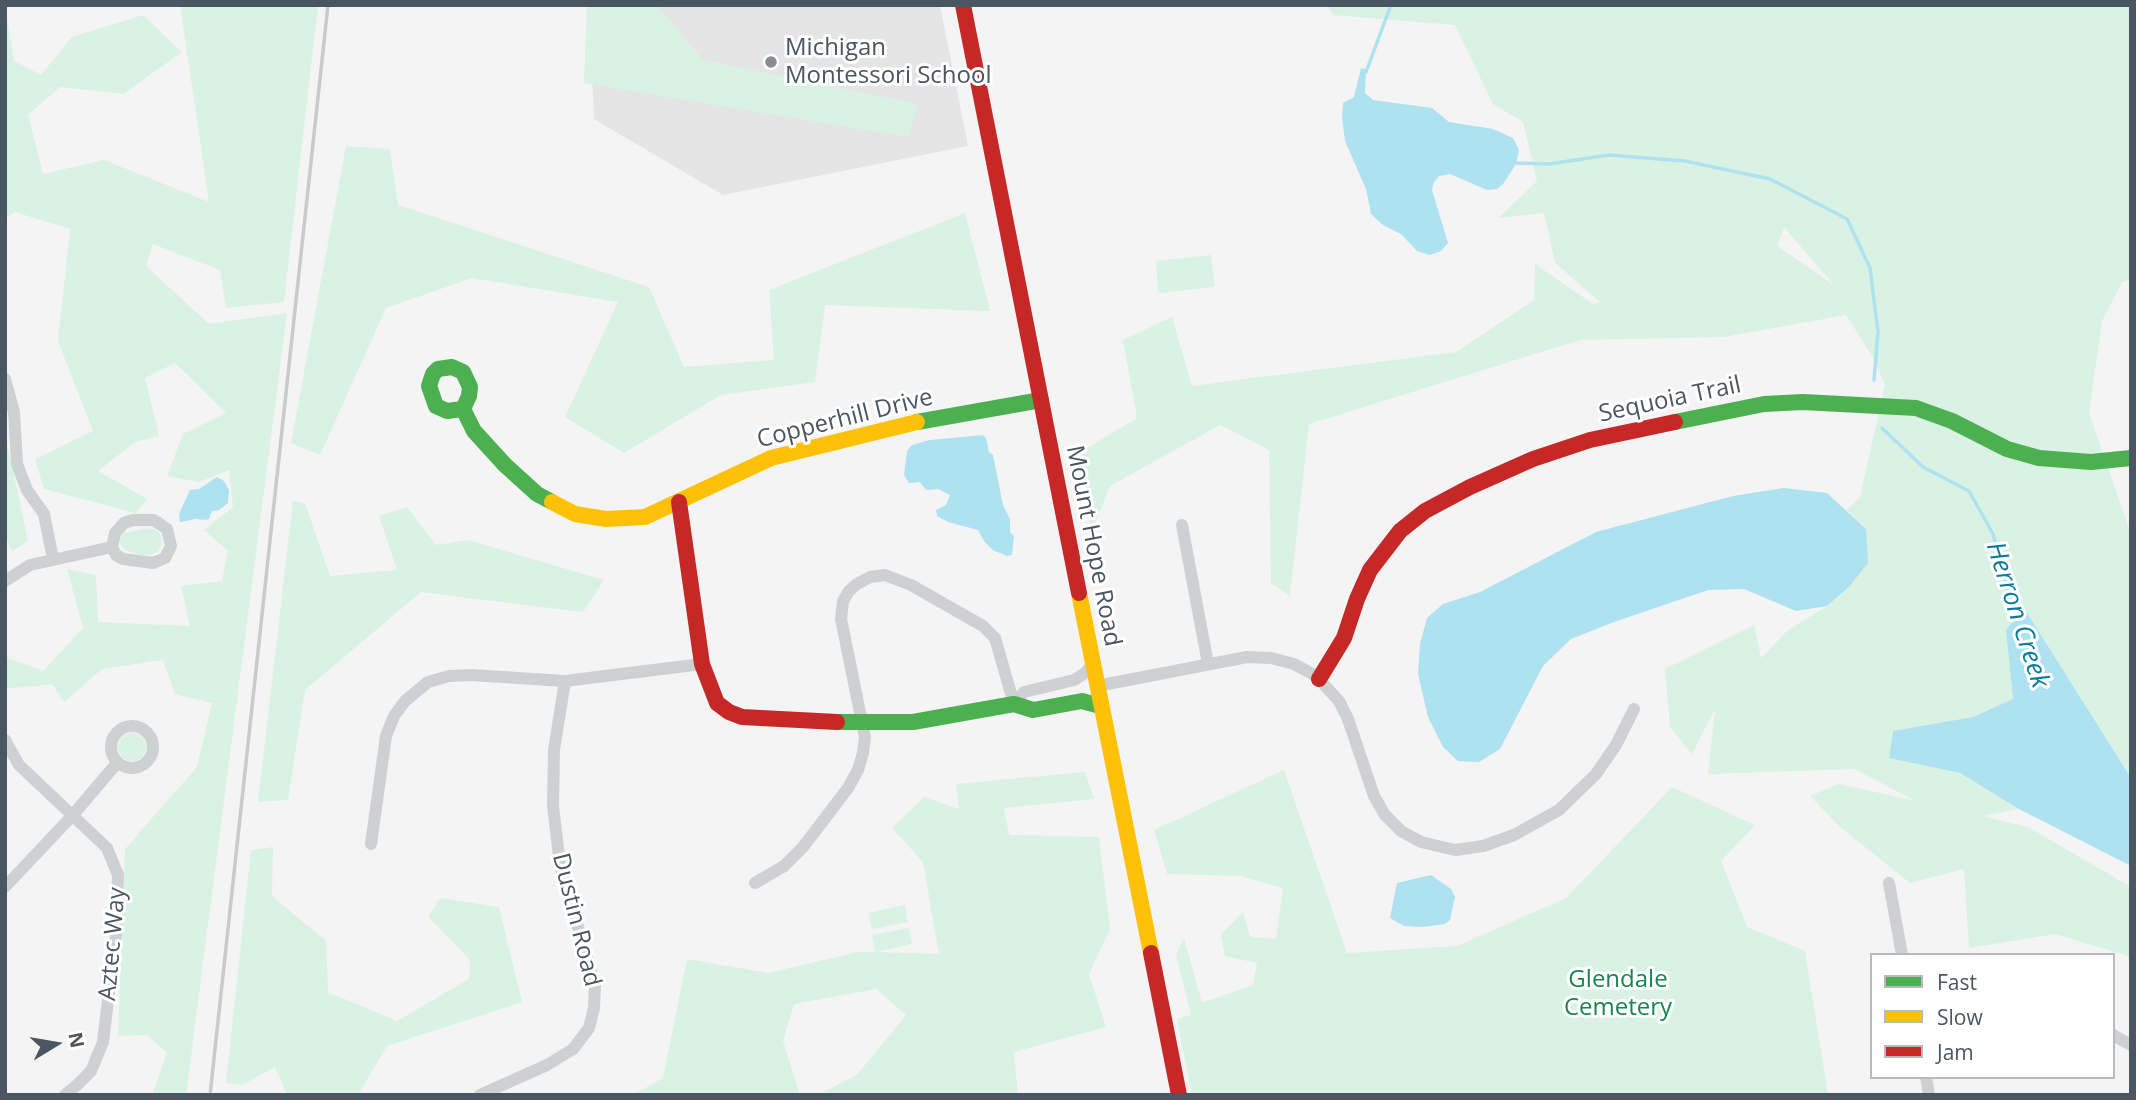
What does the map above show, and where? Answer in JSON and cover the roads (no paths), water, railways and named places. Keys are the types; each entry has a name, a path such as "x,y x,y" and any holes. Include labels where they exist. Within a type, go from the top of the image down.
{"street":[{"name":"Mount Hope Road","path":"963,5 1178,1095"},
{"path":"5,379 14,412 17,464 27,490 44,514 53,559"},
{"name":"Copperhill Drive","path":"463,409 474,431 505,465 537,494 575,514 606,519 645,517 771,457 894,426 1041,400"},
{"name":"Sequoia Trail","path":"1319,679 1344,638 1359,592 1370,570 1400,531 1425,511 1470,487 1541,456 1590,440 1764,404 1804,402 1916,408 1952,421 2000,446 2039,458 2091,463 2131,458"},
{"path":"679,502 702,664 716,703 729,712 742,718 863,724 913,722 1014,704 1033,710 1082,701 1100,706"},
{"path":"133,520 159,522 167,529 171,540 167,556 153,563 123,559 116,555 112,547 117,529 133,520"},
{"path":"1182,525 1208,664"},
{"path":"5,580 30,565 112,547"},
{"path":"755,883 794,857 848,788 858,770 865,737 841,619 843,601 849,591 870,577 885,575 911,584 983,626 995,638 1014,704"},
{"path":"1097,686 1247,657 1271,658 1294,664 1319,679 1333,693 1344,710 1374,796 1385,815 1411,837 1444,849 1467,849 1499,841 1530,828 1559,810 1585,787 1607,760 1634,709"},
{"path":"371,844 386,736 394,716 405,701 428,682 449,676 471,675 565,681 702,664"},
{"path":"1014,704 1024,692 1074,680 1093,664"},
{"name":"Dustin Road","path":"480,1095 547,1065 573,1049 589,1028 594,1009 595,986 559,866 553,806 554,750 565,681"},
{"name":"Aztec Way","path":"5,740 19,765 107,848 117,867 119,890 103,1042 91,1071 65,1095"},
{"path":"5,887 72,816 117,763"},
{"path":"1889,884 1902,953"},
{"path":"2115,1036 2131,1045"}],"water":[{"path":"1361,68 1366,69 1365,93 1373,100 1432,108 1449,122 1493,129 1513,138 1519,150 1516,164 1497,189 1487,190 1450,174 1439,176 1434,182 1432,190 1448,243 1441,251 1430,255 1417,251 1401,234 1383,225 1371,214 1366,189 1345,141 1342,117 1343,103 1354,97"},
{"path":"983,435 989,452 993,455 1003,505 1010,519 1010,532 1014,536 1012,555 1007,556 993,550 978,530 948,522 937,516 936,510 946,505 950,495 938,489 926,490 920,482 909,483 904,475 907,451 912,445 930,440"},
{"path":"217,477 224,481 229,490 228,503 219,510 212,511 209,519 180,522 179,514 190,490 199,489"},
{"path":"1784,488 1827,493 1866,529 1868,563 1848,588 1827,606 1796,611 1744,589 1708,590 1614,622 1571,639 1543,666 1500,749 1479,762 1458,761 1443,747 1428,717 1418,674 1420,644 1427,618 1443,604 1480,592 1596,532 1733,496"},
{"path":"2024,608 2131,778 2131,866 2019,809 1960,773 1889,758 1893,731 1973,717 2013,699 2006,630"},
{"path":"1431,875 1451,889 1455,897 1450,920 1445,924 1422,927 1404,926 1390,918 1397,883"}],"waterway":[{"name":"Herron Creek","path":"1366,72 1391,5"},
{"name":"Herron Creek","path":"1515,163 1549,164 1609,155 1685,161 1770,179 1847,219 1870,268 1878,332 1874,380"},
{"name":"Herron Creek","path":"1882,428 1923,467 1969,491 1993,534 2016,620"}],"railway":[{"path":"210,1095 328,5"}],"place":[{"name":"Michigan Montessori School","path":"771,62"}],"park label":[{"name":"Glendale Cemetery","path":"1618,994"}]}
